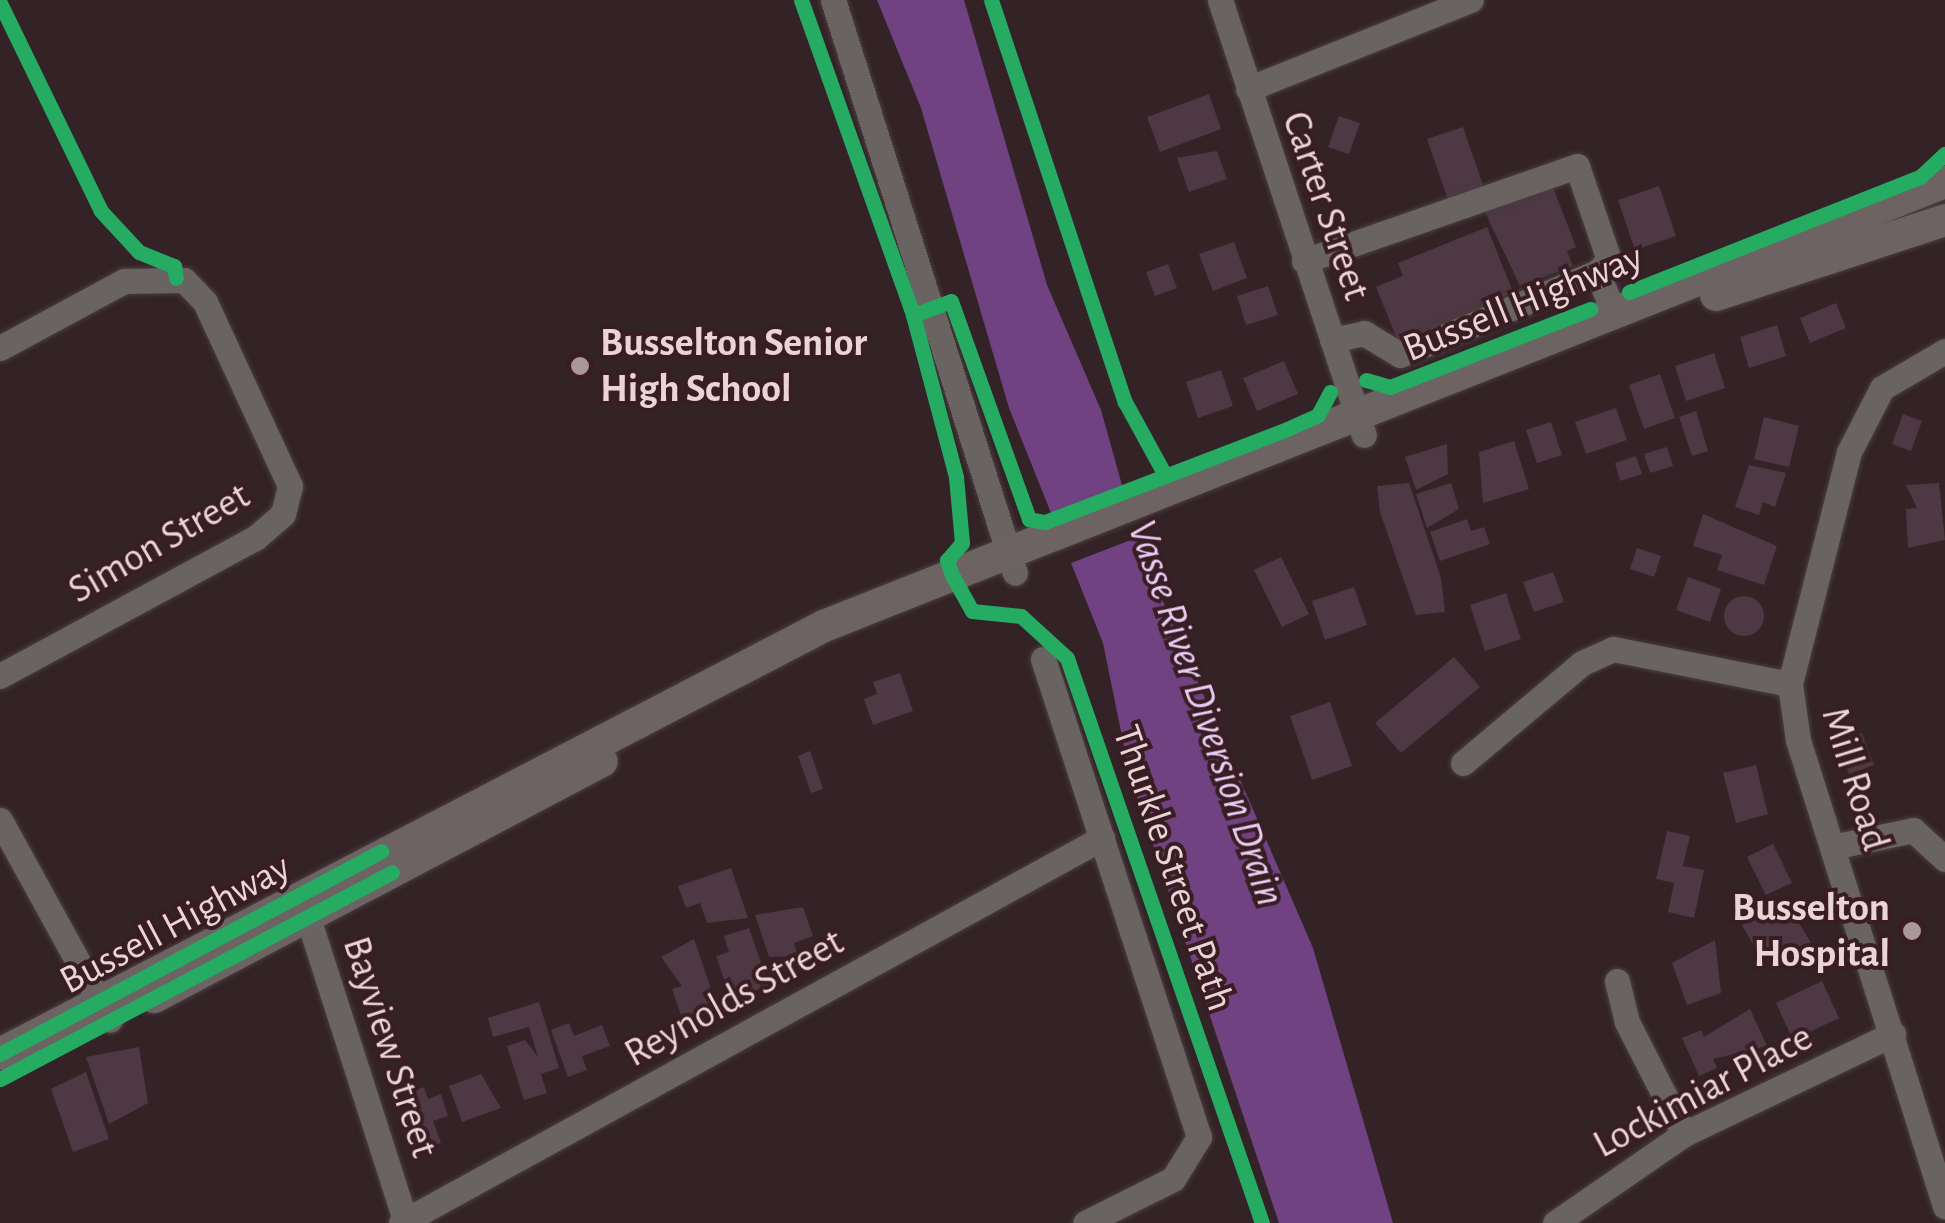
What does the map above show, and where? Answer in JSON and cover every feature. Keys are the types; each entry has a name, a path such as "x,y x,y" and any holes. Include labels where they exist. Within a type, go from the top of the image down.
{"main road":[{"name":"Bussell Highway","path":"1360,425 1614,312 1945,182"},
{"name":"Bussell Highway","path":"0,1079 106,1010 305,905 724,672 1360,425 1710,298 1945,220"},
{"name":"Bussell Highway","path":"0,1054 106,1010"}],"street":[{"path":"834,0 1011,562"},
{"name":"Carter Street","path":"1220,0 1360,425"},
{"path":"1248,89 1471,0"},
{"path":"1304,261 1578,166 1609,260 1597,272 1400,355 1364,333 1332,340"},
{"path":"1597,272 1614,312"},
{"name":"Simon Street","path":"0,348 124,281 184,280 206,302 284,460 283,514 256,538 0,676"},
{"name":"Mill Road","path":"1945,351 1882,388 1849,452 1790,684 1798,740 1837,846 1945,1206"},
{"path":"1464,763 1582,663 1613,649 1790,684"},
{"path":"1043,659 1198,1148 1173,1178 1127,1213 1085,1223"},
{"path":"0,820 106,1010"},
{"path":"1837,846 1913,830 1945,859"},
{"name":"Reynolds Street","path":"404,1222 1102,838"},
{"name":"Bayview Street","path":"305,905 404,1222"},
{"path":"1616,981 1627,1022 1684,1134"},
{"name":"Lockimiar Place","path":"1555,1223 1684,1134 1893,1034"}],"water":[{"name":"Vasse River Diversion Drain","path":"877,0 964,0 1047,285 1101,410 1139,546 1313,948 1393,1223 1279,1223 1130,776 1103,643 1009,408 921,108"}],"pier":[{"path":"1127,484 1141,536 1066,565 1046,515"}],"building":[{"path":"1209,94 1221,129 1160,152 1147,117"},
{"path":"1339,116 1360,123 1349,154 1328,147"},
{"path":"1463,127 1484,188 1448,200 1427,139"},
{"path":"1217,151 1227,179 1189,192 1177,158"},
{"path":"1551,182 1576,247 1567,251 1573,266 1520,286 1483,208"},
{"path":"1659,186 1676,236 1635,250 1618,200"},
{"path":"1487,227 1513,292 1400,346 1376,287 1403,276 1398,263"},
{"path":"1234,242 1247,278 1213,291 1199,254"},
{"path":"1168,264 1177,288 1155,296 1146,272"},
{"path":"1268,286 1278,315 1246,325 1237,296"},
{"path":"1836,303 1846,328 1810,343 1800,318"},
{"path":"1777,325 1786,356 1749,368 1740,337"},
{"path":"1714,353 1725,388 1686,401 1675,366"},
{"path":"1284,361 1298,394 1257,411 1243,378"},
{"path":"1221,370 1233,406 1198,418 1186,382"},
{"path":"1660,374 1675,418 1644,429 1629,385"},
{"path":"1616,408 1627,440 1586,454 1575,422"},
{"path":"1696,411 1708,451 1692,456 1679,417"},
{"path":"1903,414 1922,421 1911,451 1892,444"},
{"path":"1764,417 1799,426 1789,467 1754,459"},
{"path":"1551,422 1562,455 1537,463 1526,430"},
{"path":"1514,441 1529,489 1483,503 1479,452"},
{"path":"1447,444 1448,474 1416,490 1405,457"},
{"path":"1667,447 1673,466 1650,473 1644,454"},
{"path":"1636,456 1642,474 1620,481 1615,463"},
{"path":"1749,465 1786,473 1775,507 1763,502 1759,515 1735,507"},
{"path":"1409,483 1441,578 1445,612 1416,615 1380,512 1377,486"},
{"path":"1451,483 1459,509 1427,528 1416,494"},
{"path":"1939,483 1945,540 1908,548 1906,509 1917,508 1906,485"},
{"path":"1703,514 1777,546 1764,585 1717,570 1722,555 1693,546"},
{"path":"1467,519 1471,531 1484,527 1490,544 1440,561 1430,532"},
{"path":"1637,548 1661,556 1654,577 1630,569"},
{"path":"1281,557 1309,614 1282,627 1254,570"},
{"path":"1553,572 1564,602 1534,612 1523,582"},
{"path":"1688,577 1721,589 1710,622 1676,610"},
{"path":"1354,587 1367,625 1325,640 1312,601"},
{"path":"1506,593 1521,639 1485,651 1470,605"},
{"path":"1744,596 1758,602 1764,616 1758,630 1744,636 1730,630 1724,616 1730,602"},
{"path":"1454,657 1480,687 1401,753 1375,723"},
{"path":"900,673 913,711 873,725 864,699 877,694 873,682"},
{"path":"1330,702 1352,766 1312,780 1290,716"},
{"path":"1862,733 1874,765 1849,774 1837,742"},
{"path":"810,751 823,789 811,793 798,756"},
{"path":"1756,765 1768,814 1736,823 1723,773"},
{"path":"1667,831 1690,836 1683,866 1704,870 1694,918 1668,912 1674,883 1656,879"},
{"path":"1773,844 1792,883 1766,895 1747,857"},
{"path":"731,868 748,918 707,923 700,903 686,908 678,886"},
{"path":"1785,900 1813,946 1789,960 1781,947 1761,959 1742,925"},
{"path":"803,907 813,936 794,943 798,956 769,957 755,915"},
{"path":"749,928 769,986 731,999 716,956 729,952 724,936"},
{"path":"694,939 717,1006 682,1018 672,989 682,986 661,957"},
{"path":"1715,940 1721,993 1687,1005 1672,963"},
{"path":"1822,981 1839,1018 1793,1040 1776,1003"},
{"path":"539,1002 559,1068 541,1074 547,1093 524,1100 507,1046 525,1040 538,1057 529,1027 493,1037 488,1018"},
{"path":"1750,1009 1767,1046 1713,1059 1717,1068 1699,1076 1682,1038 1701,1030 1704,1037"},
{"path":"569,1023 574,1036 602,1025 610,1046 582,1056 587,1070 568,1077 551,1030"},
{"path":"139,1047 148,1103 109,1124 86,1057"},
{"path":"86,1072 109,1139 73,1152 51,1089"},
{"path":"481,1074 501,1108 462,1122 449,1086"},
{"path":"424,1087 428,1099 441,1094 448,1116 433,1121 441,1143 425,1149 406,1094"}],"cycle path":[{"name":"Thurkle Street Path","path":"801,0 913,315 956,477 962,543 947,560 952,575 972,611 1021,616 1067,658 1262,1223"},
{"path":"991,0 1125,402 1165,475"},
{"path":"0,3 101,211 139,252 174,266 176,278"},
{"path":"1629,292 1920,177 1945,154"},
{"path":"913,315 951,301 1029,519 1045,522 1318,415 1330,392"},
{"path":"1366,380 1390,387 1590,309"},
{"path":"0,1054 381,851"},
{"path":"0,1079 392,872"}],"place":[{"name":"Busselton Senior High School","path":"580,366"},
{"name":"Busselton Hospital","path":"1912,931"}]}
